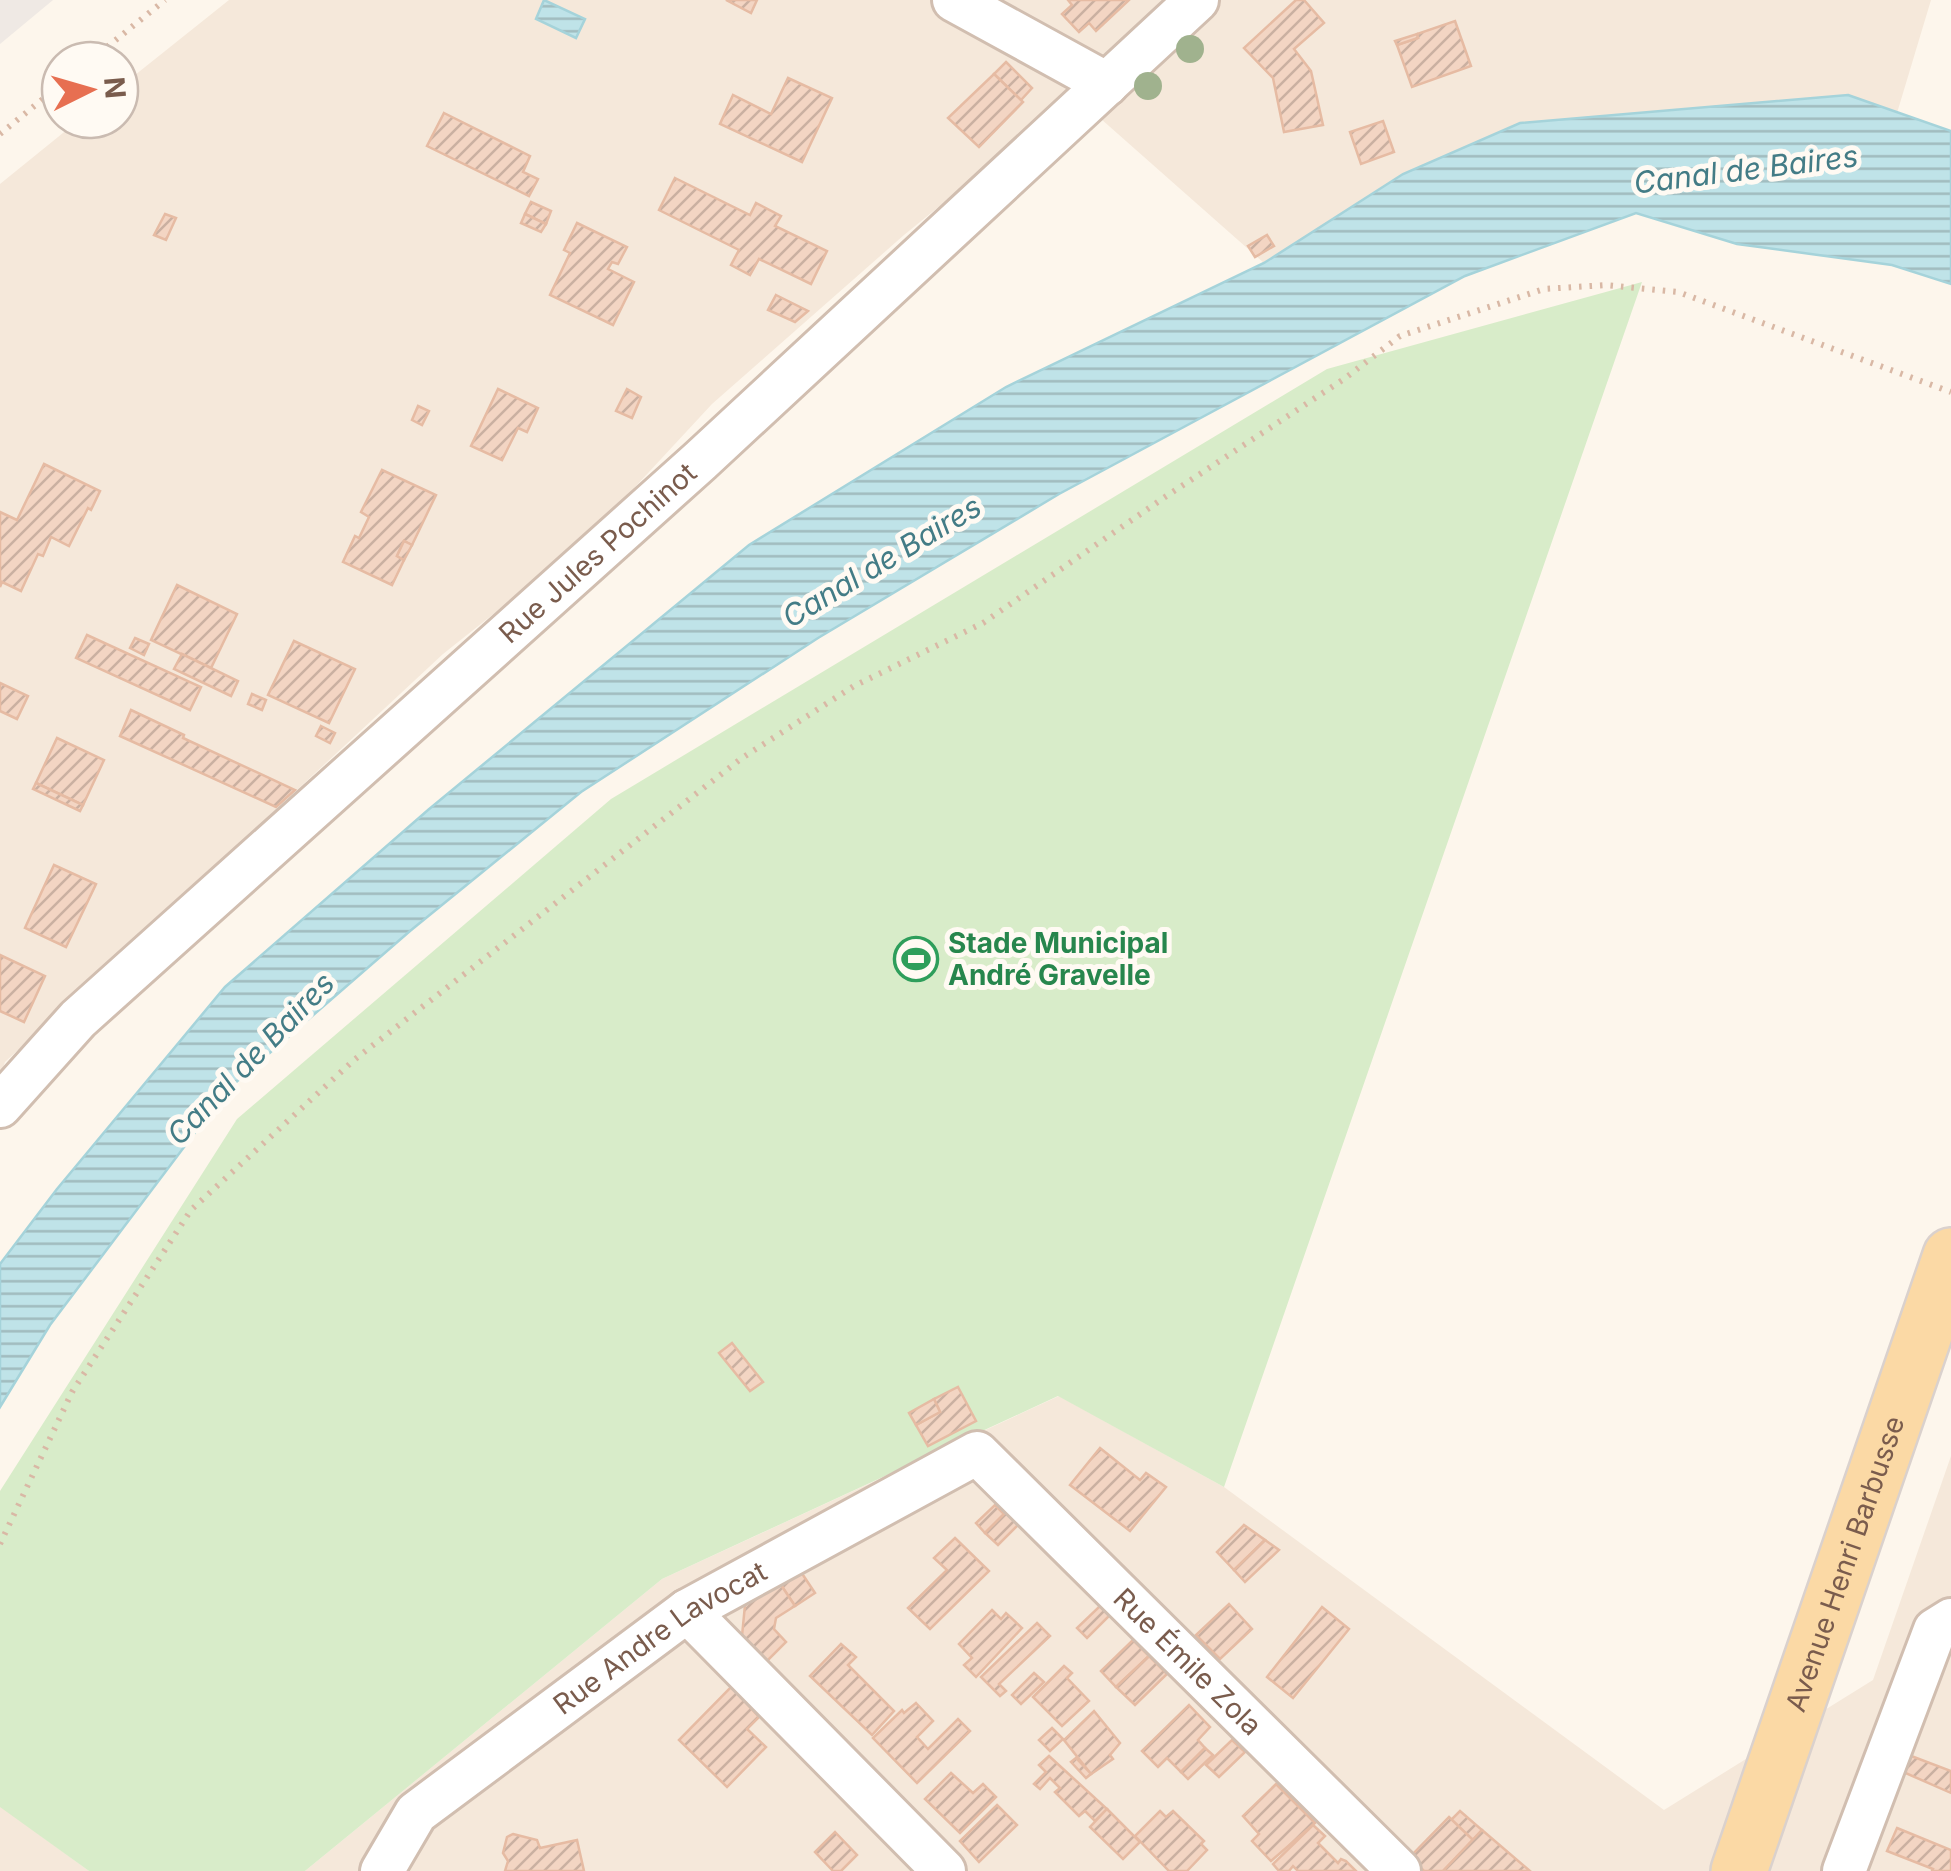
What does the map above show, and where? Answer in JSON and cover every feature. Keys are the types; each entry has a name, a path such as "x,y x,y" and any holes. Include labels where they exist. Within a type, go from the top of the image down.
{"main road":[{"name":"Avenue Henri Barbusse","path":"1739,1871 1951,1256"}],"street":[{"path":"954,0 1106,84"},
{"name":"Rue Jules Pochinot","path":"0,1106 78,1020 700,460 1197,0"},
{"name":"Rue Andre Lavocat","path":"382,1871 416,1813 687,1611 977,1453"},
{"name":"Rue Émile Zola","path":"977,1453 1398,1871"},
{"path":"687,1611 944,1871"},
{"path":"1844,1871 1935,1630 1951,1620"}],"path":[{"path":"116,40 165,0"},
{"path":"0,134 40,101"},
{"path":"0,1544 72,1392 191,1210 354,1060 742,758 854,686 983,624 1344,379 1400,336 1544,289 1606,286 1678,292 1951,392"}],"shaded area":[{"path":"0,0 53,0 0,44"},
{"path":"229,0 1931,0 1897,113 1848,95 1403,174 1264,263 1075,96 904,235 712,404 585,541 443,654 5,1062 0,1076 0,184 54,140 140,140 140,71"},
{"path":"1059,1396 1224,1487 1664,1810 1873,1680 1951,1456 1951,1871 305,1871 662,1579"},
{"path":"0,1806 89,1871 0,1871"}],"green space":[{"name":"Stade Municipal André Gravelle","path":"1642,282 1224,1487 1058,1396 662,1579 305,1871 89,1871 0,1807 0,1491 237,1119 611,799 1327,369"}],"water":[{"path":"544,0 585,19 576,38 536,19"},
{"name":"Canal de Baires","path":"1848,95 1951,131 1951,284 1892,265 1737,244 1636,213 1465,276 1059,494 818,638 581,792 410,931 227,1090 50,1325 0,1407 0,1264 57,1189 225,987 428,810 749,545 1006,387 1264,263 1403,174 1520,123"}],"building":[{"path":"726,0 757,0 751,13"},
{"path":"1068,0 1129,0 1096,31 1089,23 1079,32 1062,14 1072,5"},
{"path":"1296,0 1304,0 1324,23 1294,49 1311,71 1323,125 1284,132 1273,78 1244,48"},
{"path":"1455,21 1471,66 1412,87 1397,45"},
{"path":"1417,34 1418,38 1397,45 1395,41"},
{"path":"1006,62 1032,88 1021,100 994,74"},
{"path":"994,74 1023,102 979,147 948,118"},
{"path":"788,78 832,98 802,162 720,124 733,95 771,114"},
{"path":"444,113 530,156 523,172 538,179 529,196 427,146"},
{"path":"1383,121 1394,152 1361,164 1350,132"},
{"path":"675,178 750,215 756,203 781,216 775,226 827,251 811,284 759,259 750,275 731,265 739,250 659,210"},
{"path":"531,202 551,211 546,224 525,214"},
{"path":"165,214 176,218 166,240 154,235"},
{"path":"525,214 546,224 541,232 521,223"},
{"path":"577,223 627,247 618,264 612,262 608,269 634,282 613,325 550,295 570,253 564,250"},
{"path":"1267,235 1274,246 1255,257 1248,246"},
{"path":"776,295 808,311 795,322 768,310"},
{"path":"498,389 538,408 527,432 518,428 502,460 471,446"},
{"path":"627,389 641,397 632,418 616,411"},
{"path":"418,406 429,411 422,425 412,420"},
{"path":"44,464 100,491 69,546 51,537 43,556 38,554 21,591 2,582 0,587 0,512 17,520"},
{"path":"382,470 436,495 412,545 404,541 397,556 404,560 392,585 343,562 369,517 361,512"},
{"path":"404,541 412,545 404,560 397,556"},
{"path":"177,585 237,614 211,668 151,640"},
{"path":"87,635 201,687 190,710 76,658"},
{"path":"135,638 149,644 144,655 130,648"},
{"path":"294,641 355,669 329,723 268,695"},
{"path":"182,654 238,681 231,696 174,669"},
{"path":"0,683 28,696 17,719 0,711"},
{"path":"252,694 266,700 262,710 248,704"},
{"path":"131,710 295,790 276,807 120,736"},
{"path":"321,726 335,733 330,743 316,736"},
{"path":"57,738 104,760 83,805 36,783"},
{"path":"36,783 83,805 80,811 33,789"},
{"path":"54,865 96,884 66,947 25,928"},
{"path":"0,955 45,976 24,1022 0,1011"},
{"path":"732,1343 763,1382 750,1391 719,1353"},
{"path":"958,1387 976,1421 928,1446 916,1425 940,1412 934,1399"},
{"path":"934,1399 940,1412 916,1425 909,1413"},
{"path":"1100,1448 1140,1480 1146,1473 1166,1487 1130,1531 1070,1485"},
{"path":"995,1505 1004,1514 985,1533 976,1523"},
{"path":"1006,1512 1018,1525 998,1545 985,1533"},
{"path":"1244,1525 1265,1540 1234,1570 1217,1552"},
{"path":"955,1538 989,1571 930,1629 908,1608 947,1570 934,1558"},
{"path":"1265,1540 1279,1550 1245,1582 1234,1570"},
{"path":"799,1569 815,1593 795,1606 779,1582"},
{"path":"779,1582 795,1606 776,1618 774,1629 786,1642 767,1661 742,1636 745,1605"},
{"path":"1229,1604 1252,1629 1220,1659 1196,1635"},
{"path":"1100,1606 1109,1616 1087,1638 1077,1628"},
{"path":"1322,1607 1349,1629 1293,1698 1267,1677"},
{"path":"992,1610 1001,1619 1006,1613 1022,1628 976,1677 964,1665 972,1658 959,1644"},
{"path":"1037,1623 1050,1636 999,1684 1006,1691 1000,1696 981,1677"},
{"path":"1133,1640 1149,1656 1116,1687 1101,1671"},
{"path":"841,1644 856,1657 848,1665 894,1711 872,1735 810,1676"},
{"path":"1149,1656 1167,1674 1135,1705 1116,1687"},
{"path":"1064,1666 1072,1673 1067,1678 1089,1701 1062,1726 1033,1697"},
{"path":"1034,1673 1044,1682 1021,1704 1012,1695"},
{"path":"731,1687 759,1717 747,1729 766,1747 727,1787 679,1740"},
{"path":"916,1703 933,1721 917,1737 928,1749 958,1719 970,1731 917,1783 873,1738 902,1710 904,1713"},
{"path":"1189,1705 1210,1727 1198,1740 1205,1748 1181,1772 1167,1758 1158,1767 1142,1751"},
{"path":"1094,1711 1120,1743 1110,1755 1113,1759 1091,1774 1064,1740"},
{"path":"1052,1728 1063,1739 1050,1751 1039,1740"},
{"path":"1232,1740 1245,1752 1219,1777 1206,1765"},
{"path":"1205,1748 1213,1755 1188,1779 1181,1772"},
{"path":"1906,1754 1951,1771 1951,1793 1901,1771"},
{"path":"1049,1756 1107,1809 1095,1821 1085,1811 1079,1816 1055,1792 1060,1788 1050,1778 1040,1789 1034,1784 1046,1772 1039,1765"},
{"path":"1076,1758 1091,1774 1086,1778 1071,1762"},
{"path":"951,1773 973,1793 983,1784 996,1797 960,1833 925,1799"},
{"path":"1276,1784 1315,1823 1271,1861 1252,1841 1259,1834 1243,1816"},
{"path":"997,1805 1017,1825 979,1862 960,1841"},
{"path":"1107,1809 1140,1842 1123,1859 1090,1827"},
{"path":"1160,1811 1166,1817 1173,1811 1204,1841 1201,1844 1207,1850 1187,1871 1169,1871 1135,1836"},
{"path":"1460,1811 1482,1830 1473,1840 1451,1820"},
{"path":"1449,1817 1473,1840 1443,1871 1424,1871 1410,1857"},
{"path":"1313,1825 1325,1836 1318,1843 1338,1863 1341,1859 1346,1861 1356,1871 1298,1871 1293,1866 1289,1871 1279,1871 1273,1864"},
{"path":"1897,1828 1951,1850 1951,1871 1932,1871 1887,1851"},
{"path":"1482,1830 1530,1871 1443,1871"},
{"path":"835,1832 857,1855 841,1871 833,1871 815,1852"},
{"path":"513,1834 537,1840 540,1848 577,1840 584,1871 505,1871 508,1861 503,1853 507,1837"}],"place":[{"name":"Stade Municipal André Gravelle","path":"916,959"}]}
